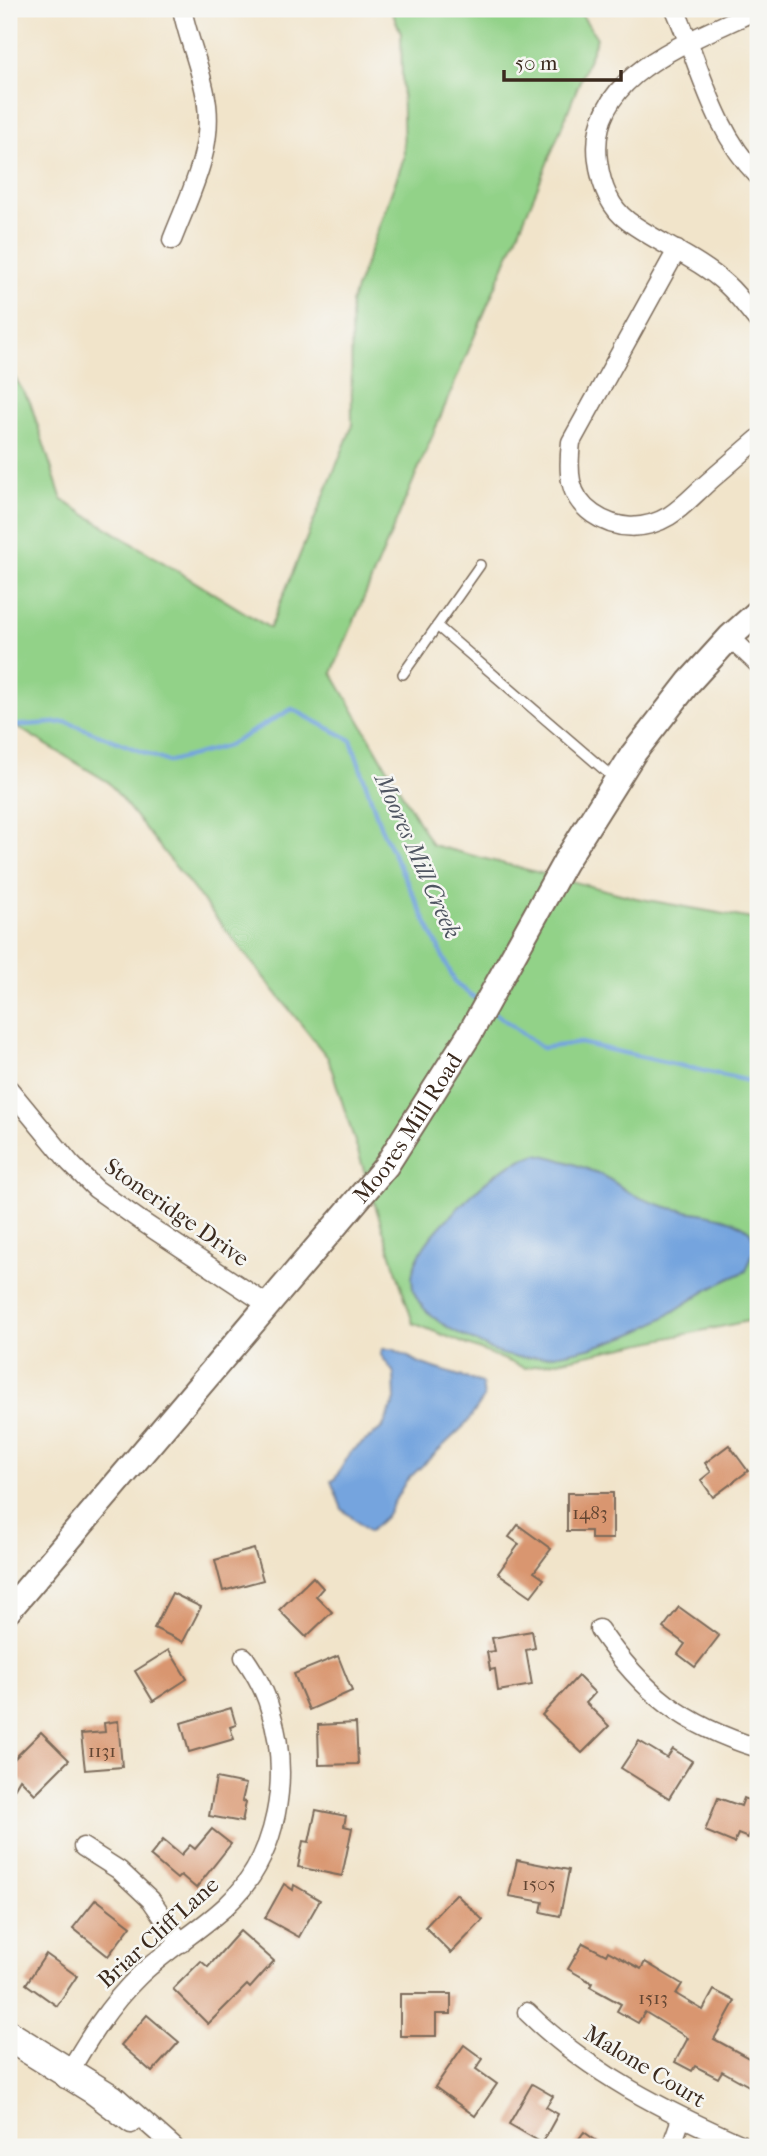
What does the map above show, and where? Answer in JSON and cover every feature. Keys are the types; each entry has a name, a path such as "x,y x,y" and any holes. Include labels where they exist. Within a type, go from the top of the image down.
{"street":[{"path":"172,240 202,159 206,140 207,102 182,9"},
{"path":"675,9 690,41 716,115 734,145 758,176"},
{"path":"758,9 690,41 641,69 613,95 600,121 596,147 600,177 610,203 627,220 726,284 758,321"},
{"path":"677,250 571,442 568,469 572,489 585,509 606,523 625,527 646,526 669,516 758,439"},
{"name":"Moores Mill Road","path":"9,1610 386,1166 470,1034 565,862 633,754 689,682 730,637 758,612"},
{"path":"730,637 758,664"},
{"name":"Stoneridge Drive","path":"9,1089 70,1163 96,1189 141,1222 268,1305"},
{"path":"599,1629 620,1660 663,1702 710,1731 758,1748"},
{"name":"Briar Cliff Lane","path":"68,2073 94,2029 123,1993 141,1974 227,1906 261,1858 274,1821 280,1779 278,1741 267,1699 244,1657"},
{"path":"83,1847 119,1870 151,1900 181,1942"},
{"name":"Malone Court","path":"527,2012 556,2041 621,2085 681,2119 747,2147"},
{"path":"9,2029 116,2111 157,2147"},
{"path":"9,2043 115,2095 174,2147"},
{"path":"671,2147 681,2119"}],"lane":[{"path":"403,674 480,565"},
{"path":"437,626 617,780"}],"green space":[{"path":"391,9 578,9 597,38 538,186 332,673 432,845 636,898 758,920 758,1319 525,1368 413,1323 328,1058 108,782 9,722 9,369 30,402 62,500 270,628 352,427 351,303 404,158 401,33"}],"water":[{"path":"538,1154 592,1171 631,1194 651,1202 721,1217 741,1225 749,1231 754,1240 746,1271 708,1290 649,1326 584,1349 547,1356 516,1357 495,1351 462,1335 438,1321 422,1307 414,1292 412,1277 416,1261 439,1228 484,1183 502,1169"},
{"path":"382,1349 393,1349 422,1364 482,1383 484,1398 466,1424 406,1481 386,1516 369,1532 342,1509 331,1481 351,1452 383,1427 395,1400 394,1373 381,1355"}],"building":[{"path":"729,1445 748,1471 713,1497 701,1480 711,1472 705,1463"},
{"path":"567,1493 613,1493 613,1539 591,1539 591,1531 567,1531"},
{"path":"518,1525 551,1549 534,1572 544,1579 531,1596 498,1573 519,1544 509,1537"},
{"path":"254,1549 263,1580 223,1591 215,1560"},
{"path":"313,1577 323,1588 316,1596 332,1612 306,1637 279,1610"},
{"path":"172,1593 201,1607 183,1642 154,1628"},
{"path":"679,1607 719,1636 695,1667 678,1654 685,1644 663,1628"},
{"path":"532,1631 535,1648 526,1650 532,1685 498,1691 495,1669 490,1670 487,1652 495,1651 492,1638"},
{"path":"169,1650 187,1679 153,1701 135,1671"},
{"path":"338,1656 352,1691 309,1710 294,1674"},
{"path":"578,1676 595,1693 586,1703 609,1726 582,1753 542,1715"},
{"path":"231,1708 236,1725 230,1727 234,1739 189,1752 181,1723"},
{"path":"118,1721 122,1767 85,1770 81,1734 105,1732 104,1723"},
{"path":"356,1723 358,1764 319,1765 318,1725"},
{"path":"41,1732 69,1760 35,1794 20,1779 9,1798 9,1764"},
{"path":"639,1741 667,1758 673,1749 692,1761 669,1798 621,1768"},
{"path":"216,1778 246,1784 242,1801 246,1802 242,1822 209,1816"},
{"path":"718,1798 741,1806 744,1798 758,1804 758,1812 748,1838 738,1834 734,1843 705,1831"},
{"path":"316,1810 346,1816 344,1826 352,1828 342,1876 298,1867 303,1841 309,1842"},
{"path":"212,1829 231,1844 196,1888 181,1875 177,1879 150,1856 163,1840 181,1855 190,1845 195,1849"},
{"path":"517,1860 569,1870 560,1916 541,1912 543,1902 509,1896"},
{"path":"284,1884 293,1890 294,1885 320,1900 299,1937 265,1918"},
{"path":"456,1894 483,1920 451,1953 425,1927"},
{"path":"96,1899 131,1926 108,1956 73,1928"},
{"path":"240,1931 274,1961 250,1988 247,1985 208,2024 173,1989 201,1961 208,1967"},
{"path":"583,1943 606,1955 608,1951 641,1969 645,1962 682,1984 676,1994 703,2010 714,1990 735,2001 714,2039 758,2063 758,2091 722,2071 718,2078 695,2066 692,2071 675,2062 688,2038 645,2012 638,2023 617,2011 621,2004 590,1987 592,1983 568,1969"},
{"path":"46,1954 77,1976 57,2006 26,1984"},
{"path":"400,1994 451,1994 451,2014 436,2014 436,2036 400,2036"},
{"path":"147,2015 179,2042 152,2072 121,2045"},
{"path":"464,2045 483,2059 476,2069 497,2084 475,2116 435,2087"},
{"path":"532,2084 553,2096 546,2107 558,2114 542,2143 509,2124"},
{"path":"584,2132 605,2147 573,2147"}],"waterway":[{"name":"Moores Mill Creek","path":"9,726 67,722 168,762 227,746 292,709 351,740 381,828 456,984 479,1001"},
{"name":"Moores Mill Creek","path":"491,1010 542,1048 580,1043 758,1083"}]}
